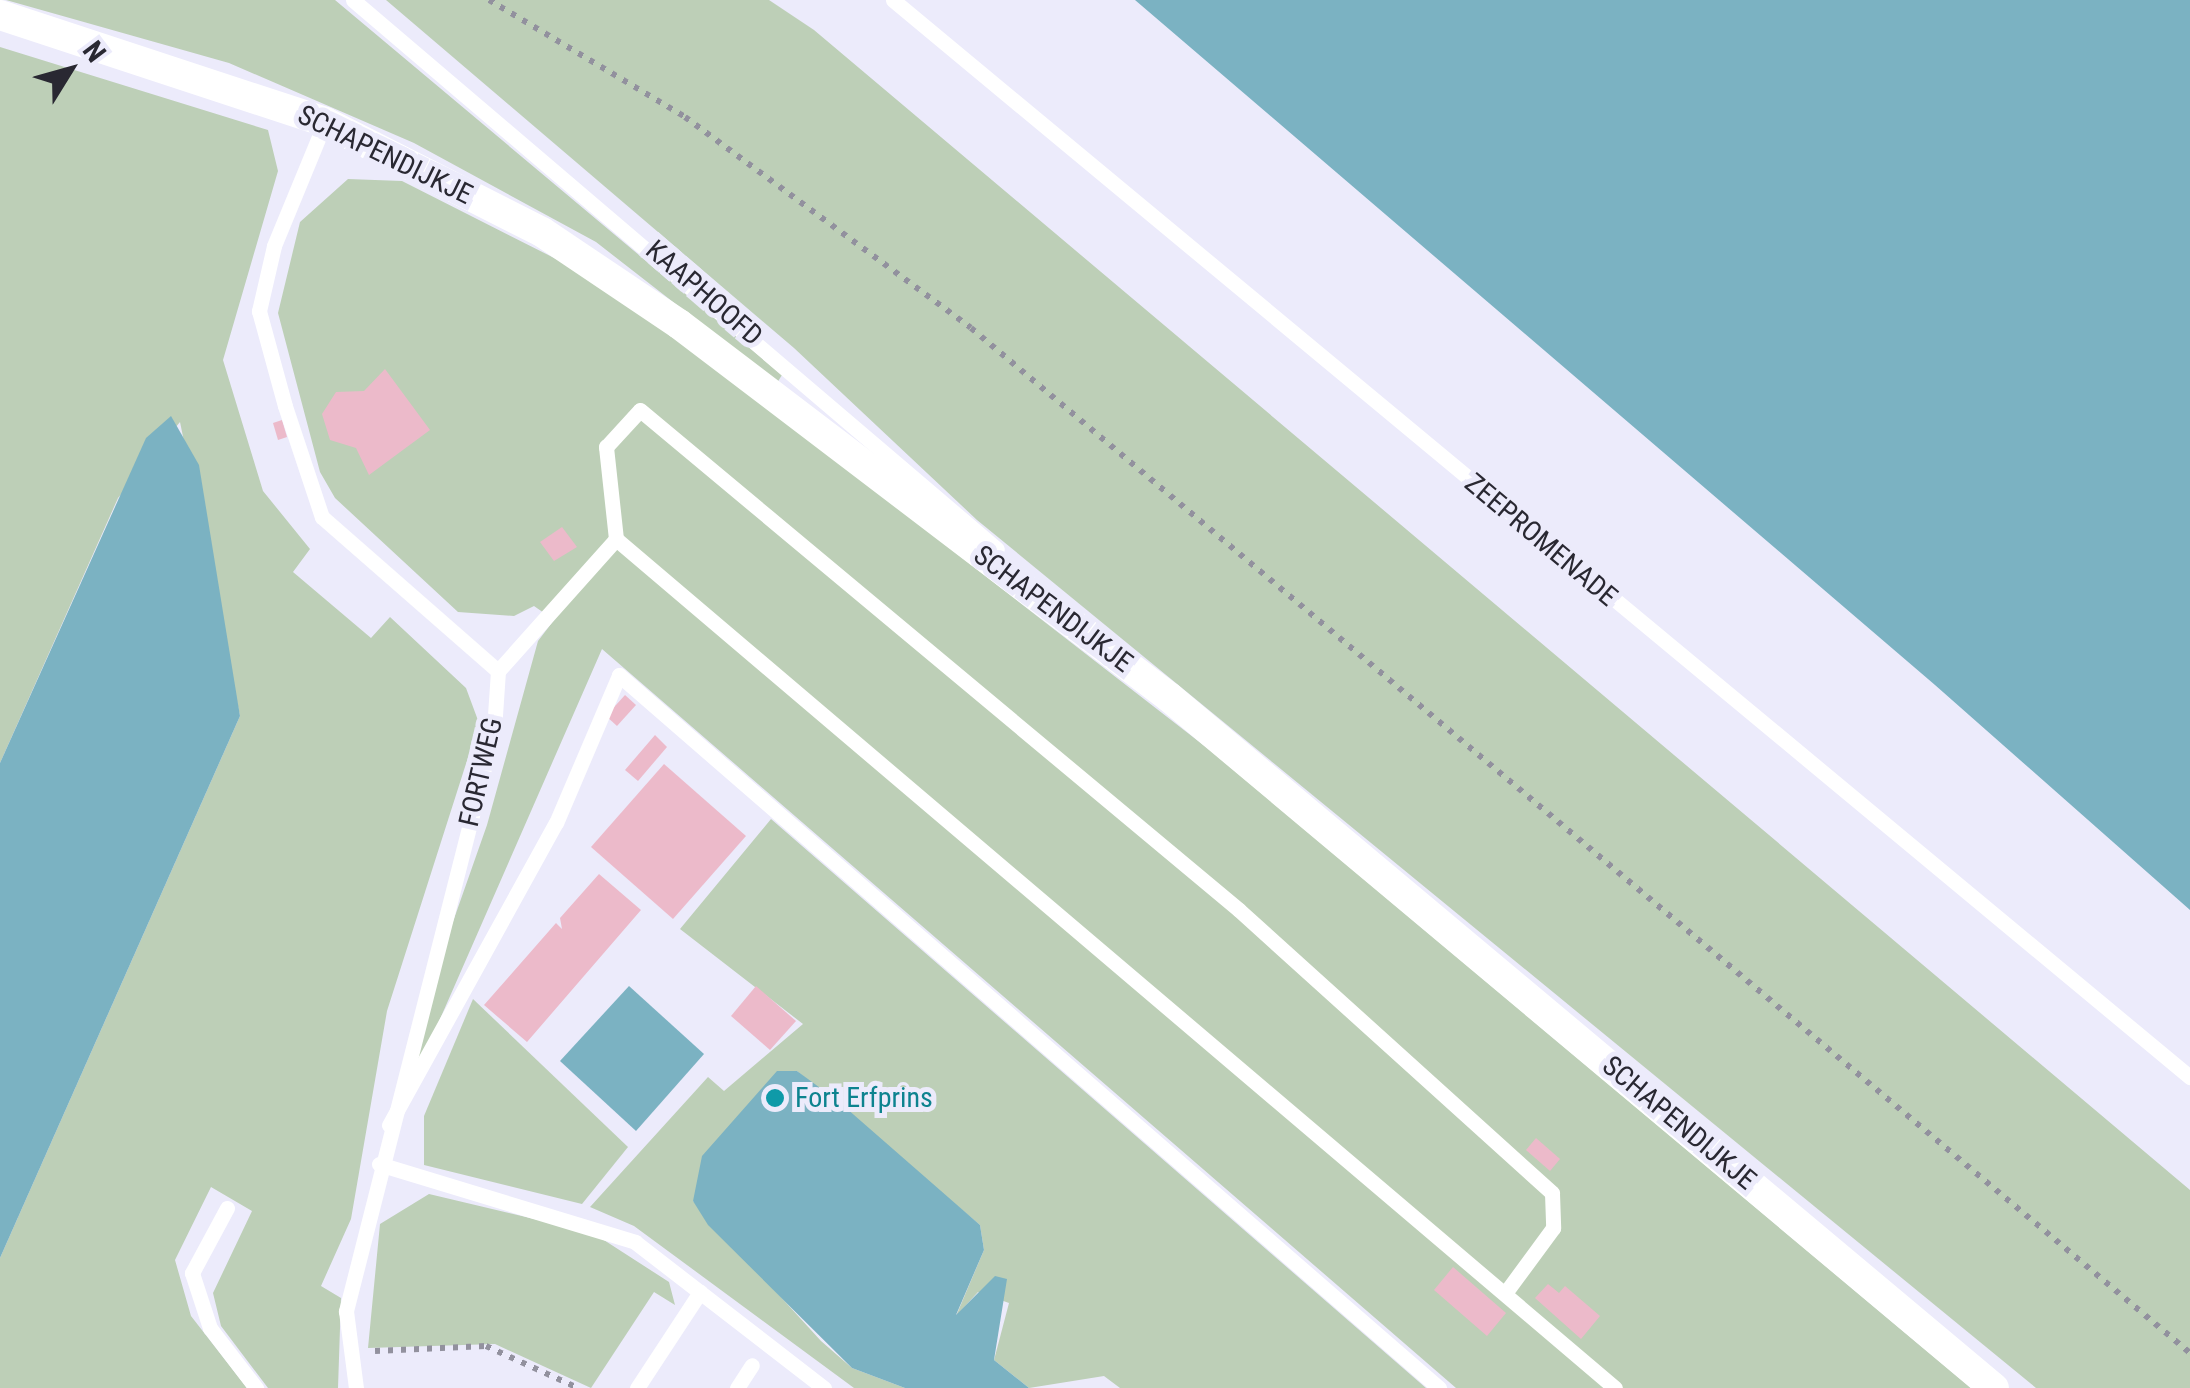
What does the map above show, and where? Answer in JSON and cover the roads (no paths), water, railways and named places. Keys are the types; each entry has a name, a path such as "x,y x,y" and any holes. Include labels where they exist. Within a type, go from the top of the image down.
{"street":[{"name":"SCHAPENDIJKJE","path":"0,14 325,122 542,232 679,324 1193,716 1994,1388"}],"lane":[{"name":"KAAPHOOFD","path":"353,0 982,535 1041,601"},
{"name":"ZEEPROMENADE","path":"893,0 2190,1077"},
{"path":"325,122 274,246 259,311 284,406 322,517 498,670 616,539"},
{"path":"1506,1292 1553,1228 1552,1194 1224,898 640,410 606,447 616,539 1615,1388"},
{"name":"FORTWEG","path":"356,1388 346,1312 379,1164 494,729 498,670"},
{"path":"389,1125 556,822 619,675 1439,1388"},
{"path":"379,1164 588,1222 635,1242 819,1387"},
{"path":"227,1208 192,1273 210,1328 256,1388"},
{"path":"637,1388 700,1292"},
{"path":"737,1388 752,1365"}],"water":[{"path":"1135,0 2190,0 2190,910 1935,685"},
{"path":"171,416 199,465 240,716 0,1258 0,763 146,438"},
{"path":"629,986 704,1054 636,1131 560,1061"},
{"path":"777,1071 797,1071 838,1101 980,1225 984,1250 956,1315 995,1276 1007,1279 994,1360 1029,1388 905,1388 852,1368 708,1225 693,1201 702,1156"}],"place":[{"name":"Fort Erfprins","path":"775,1098"}]}
